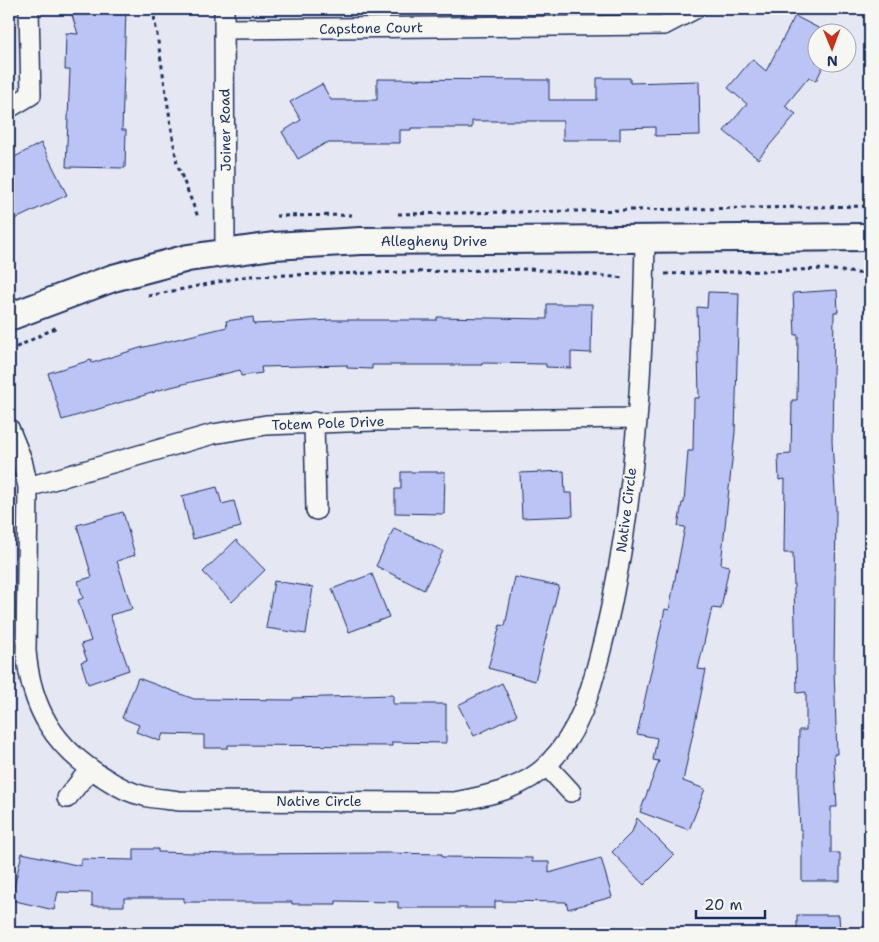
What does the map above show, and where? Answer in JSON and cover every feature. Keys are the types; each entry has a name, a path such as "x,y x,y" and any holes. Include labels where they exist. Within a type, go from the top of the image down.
{"street":[{"path":"9,108 31,96 29,9"},
{"name":"Joiner Road","path":"224,9 225,252"},
{"name":"Capstone Court","path":"224,30 664,25 695,9"},
{"name":"Allegheny Drive","path":"9,317 113,278 188,258 273,246 361,241 870,237"},
{"name":"Native Circle","path":"9,428 22,460 28,487 26,651 28,675 37,703 50,729 67,751 90,769 114,784 143,796 179,801 455,802 519,785 547,766 564,746 579,722 592,688 612,604 625,534 637,418 644,338 645,240"},
{"name":"Totem Pole Drive","path":"28,487 213,434 266,425 314,422 637,418"},
{"path":"314,422 316,510"},
{"path":"547,766 571,792"},
{"path":"67,798 90,769"}],"path":[{"path":"154,9 178,164 198,217"},
{"path":"395,214 870,206"},
{"path":"276,216 365,214"},
{"path":"141,298 248,276 530,270 617,278 824,268 864,274"},
{"path":"9,351 60,326"}],"building":[{"path":"70,9 126,9 122,130 126,130 125,168 66,167 70,70 65,70 66,33 78,34"},
{"path":"795,16 807,22 806,72 820,72 816,81 809,77 785,106 796,114 758,159 724,131 747,104 728,88 752,59 766,71"},
{"path":"597,78 630,78 630,83 699,81 700,135 655,136 655,127 620,128 620,140 563,140 563,121 472,121 472,128 411,128 411,130 400,130 400,143 326,143 298,159 282,132 301,120 290,102 322,84 331,100 377,100 377,79 549,80 549,100 597,100"},
{"path":"41,143 67,195 9,222 9,160"},
{"path":"837,290 838,312 834,312 832,441 836,509 834,670 837,754 834,754 837,807 831,807 831,853 840,853 840,881 802,881 802,830 800,830 798,787 799,730 806,730 806,692 797,693 793,553 784,553 785,479 779,480 778,455 791,454 792,400 797,400 798,335 795,335 793,293"},
{"path":"708,292 739,293 735,432 721,564 729,566 721,609 712,608 698,669 706,670 683,781 705,789 689,830 640,812 659,761 653,760 657,738 637,734 665,609 669,610 685,527 678,526 682,503 684,503 688,451 693,451 694,398 699,398 697,307 707,308"},
{"path":"547,304 592,304 591,353 571,352 571,368 546,367 546,364 482,363 482,365 372,365 372,369 347,368 347,365 261,367 262,373 241,376 240,370 155,391 62,420 48,373 91,360 92,363 140,348 227,327 226,321 253,317 254,324 331,320 437,320 437,317 547,319"},
{"path":"564,471 565,493 572,493 573,516 522,518 520,473"},
{"path":"401,472 445,472 444,514 395,513 395,489 401,489"},
{"path":"217,487 222,504 234,501 241,527 193,539 182,496"},
{"path":"123,512 135,555 117,561 132,609 110,615 129,670 88,684 81,662 87,660 81,644 91,641 78,600 83,598 78,581 92,577 77,525"},
{"path":"394,528 443,551 424,590 376,566"},
{"path":"236,540 265,570 232,602 203,572"},
{"path":"372,574 389,617 349,632 332,589"},
{"path":"515,577 559,586 535,681 488,668 500,625 505,626"},
{"path":"274,581 313,587 306,634 266,628"},
{"path":"138,678 194,699 293,700 293,698 393,695 393,704 446,704 446,743 392,742 392,746 228,745 228,748 204,748 204,735 163,734 160,741 136,732 139,725 122,718"},
{"path":"502,683 517,715 474,736 458,705"},
{"path":"637,818 674,855 644,885 612,852 632,832"},
{"path":"134,849 158,849 158,852 230,854 387,853 442,854 442,857 532,858 532,862 549,862 549,873 601,858 612,897 568,909 566,902 495,901 495,908 398,908 398,902 336,901 336,904 292,904 292,902 184,902 184,898 124,898 124,906 92,906 92,893 58,892 54,910 11,900 22,853 81,866 81,859 134,860"},
{"path":"797,915 839,915 840,933 797,933"}]}
